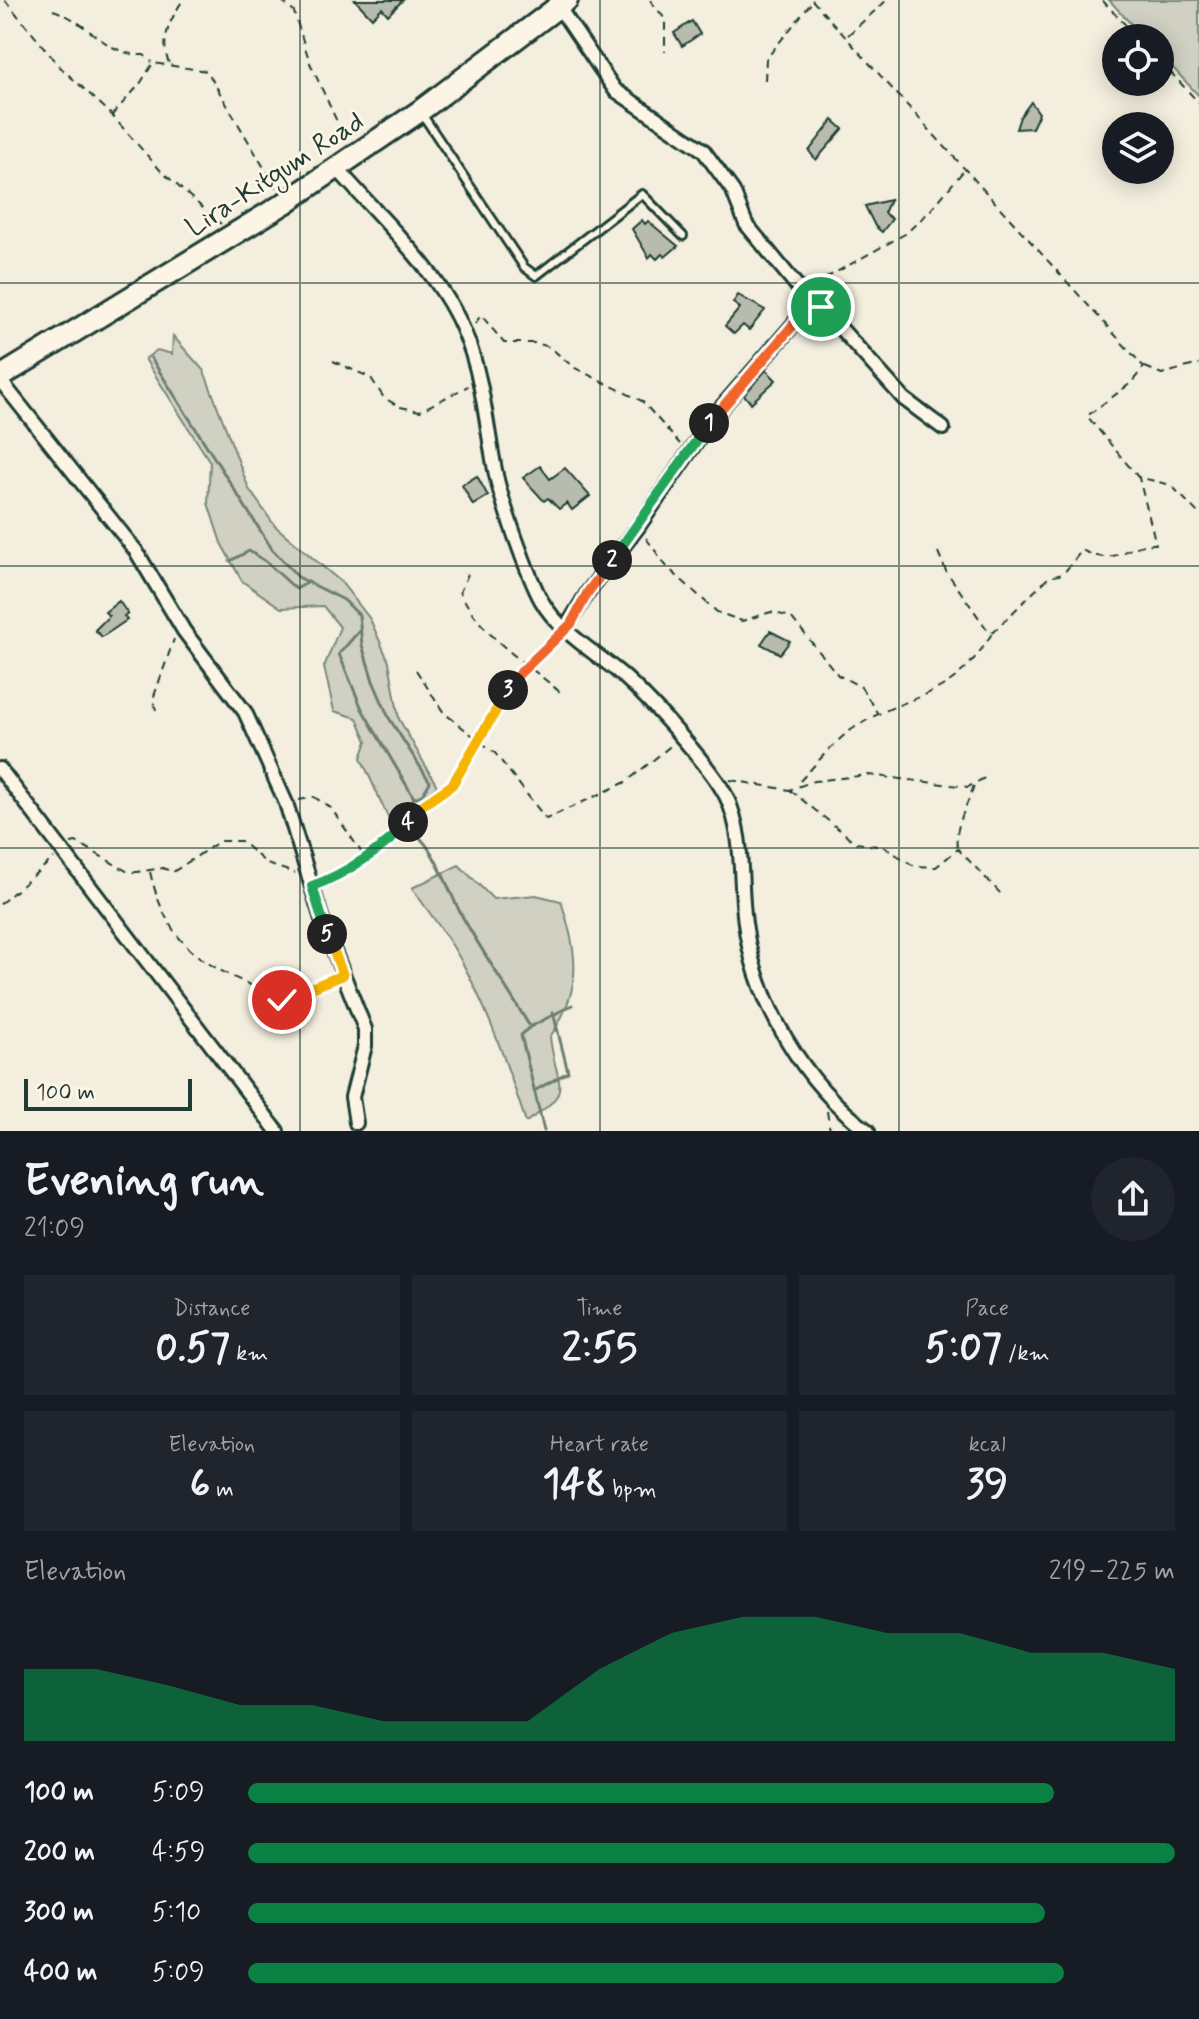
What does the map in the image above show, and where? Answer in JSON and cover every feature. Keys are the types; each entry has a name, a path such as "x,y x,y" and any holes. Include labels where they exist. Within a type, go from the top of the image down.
{"main road":[{"name":"Lira-Kitgum Road","path":"0,378 285,203 420,111 563,3"}],"street":[{"path":"563,3 615,90 661,124 690,139 715,163 733,191 746,224 802,292 824,310 904,399 943,428"},
{"path":"336,167 437,285 466,336 480,381 500,487 536,589 565,630 628,680 681,739 726,797 740,845 748,942 762,986 808,1075 868,1131"},
{"path":"565,630 588,592 638,527 737,386 813,302"},
{"path":"0,378 136,551 184,631 245,712 286,803 307,873 365,1029 365,1046 352,1097 356,1123"},
{"path":"0,769 277,1131"}],"lane":[{"path":"420,111 524,267 536,276 642,194 683,236"}],"path":[{"path":"5,0 60,67 112,115 161,171 207,209 232,236"},
{"path":"169,64 164,53 167,35 172,17 183,0"},
{"path":"281,0 294,12 329,107 349,149 356,154"},
{"path":"650,0 665,19 665,52"},
{"path":"847,36 887,0"},
{"path":"1102,0 1125,24"},
{"path":"765,80 766,59 812,1 847,36 1144,367 1162,374 1199,364"},
{"path":"53,10 85,25 108,46 126,55 144,55 153,63 207,71 285,203"},
{"path":"112,115 153,63"},
{"path":"1174,76 1199,103"},
{"path":"802,292 905,234 929,212 965,168"},
{"path":"466,336 481,315 504,343 535,343 550,347 573,367 642,401 689,454"},
{"path":"333,361 371,378 384,398 400,407 420,411 480,381"},
{"path":"800,781 856,726 928,696 954,680 975,660 991,635 1049,577 1063,574 1082,550 1095,557 1118,558 1137,544 1156,544 1138,477 1087,416 1131,383 1144,367"},
{"path":"1138,477 1171,485 1199,514"},
{"path":"638,527 667,567 717,612 742,621 771,612 791,617 838,675 861,687 879,716"},
{"path":"938,552 946,571 991,635"},
{"path":"468,574 460,592 470,612 506,652 562,694"},
{"path":"312,886 335,878 399,833 420,807 452,785 526,667 565,630"},
{"path":"156,710 153,699 161,670 173,639 184,631"},
{"path":"416,670 444,713 495,753 546,819 626,782 681,739"},
{"path":"713,778 789,790 814,781 868,775 968,787 988,776"},
{"path":"974,784 965,816 957,827 958,849 1001,894"},
{"path":"789,790 856,843 884,847 914,866 936,867 958,849"},
{"path":"286,803 314,797 331,808 364,857"},
{"path":"0,904 60,849 76,842 130,873 163,868 173,872 220,841 241,841 267,864 284,872 307,873"},
{"path":"150,871 159,907 187,948 204,962 282,1000"},
{"path":"269,1011 282,1000 343,975"},
{"path":"826,1094 830,1131"}],"shaded area":[{"path":"1109,0 1199,0 1199,96 1174,69 1174,24 1131,24"},
{"path":"173,336 204,371 249,489 275,526 341,582 370,619 389,662 399,719 437,786 392,826 361,758 367,741 357,718 334,711 324,667 340,627 323,606 281,608 242,581 221,543 208,503 210,462 145,359 157,350 172,354"},
{"path":"459,865 493,899 536,895 561,901 567,920 574,955 572,987 561,1019 550,1037 558,1094 526,1122 479,995 458,955 412,888"}],"building":[{"path":"355,0 403,0 388,15 382,8 372,18"},
{"path":"692,21 700,34 682,46 674,33"},
{"path":"1031,102 1039,113 1032,128 1016,129 1020,117"},
{"path":"833,120 843,129 816,160 809,151"},
{"path":"890,200 884,213 892,219 882,232 875,226 865,206"},
{"path":"642,220 645,224 648,221 678,246 665,257 662,254 657,259 652,254 649,258 632,229"},
{"path":"738,295 765,310 749,330 743,325 734,334 725,326 740,308 733,303"},
{"path":"766,370 776,380 751,403 744,395"},
{"path":"540,466 550,479 565,468 590,496 572,510 567,503 559,509 548,498 544,501 523,478"},
{"path":"477,476 488,496 473,505 462,485"},
{"path":"119,601 128,614 124,616 127,620 102,637 95,630 109,616 105,612"},
{"path":"770,631 790,641 780,654 761,644"}],"waterway":[{"path":"151,358 272,549 298,577 344,600 359,615 362,645 373,681 389,718 430,782 423,794 415,798"},
{"path":"230,561 249,551 296,589 309,582"},
{"path":"360,630 339,654 362,709 414,798 399,824 421,839 437,862 461,914 530,1027 521,1035 544,1131"},
{"path":"530,1027 572,1005"},
{"path":"534,1091 568,1072 553,1012"}],"route":[{"path":"282,1000 343,975 312,886 335,878 399,833 420,807 452,785 519,674 575,619 588,592 638,527 697,438 737,386 813,302 821,307"}]}
